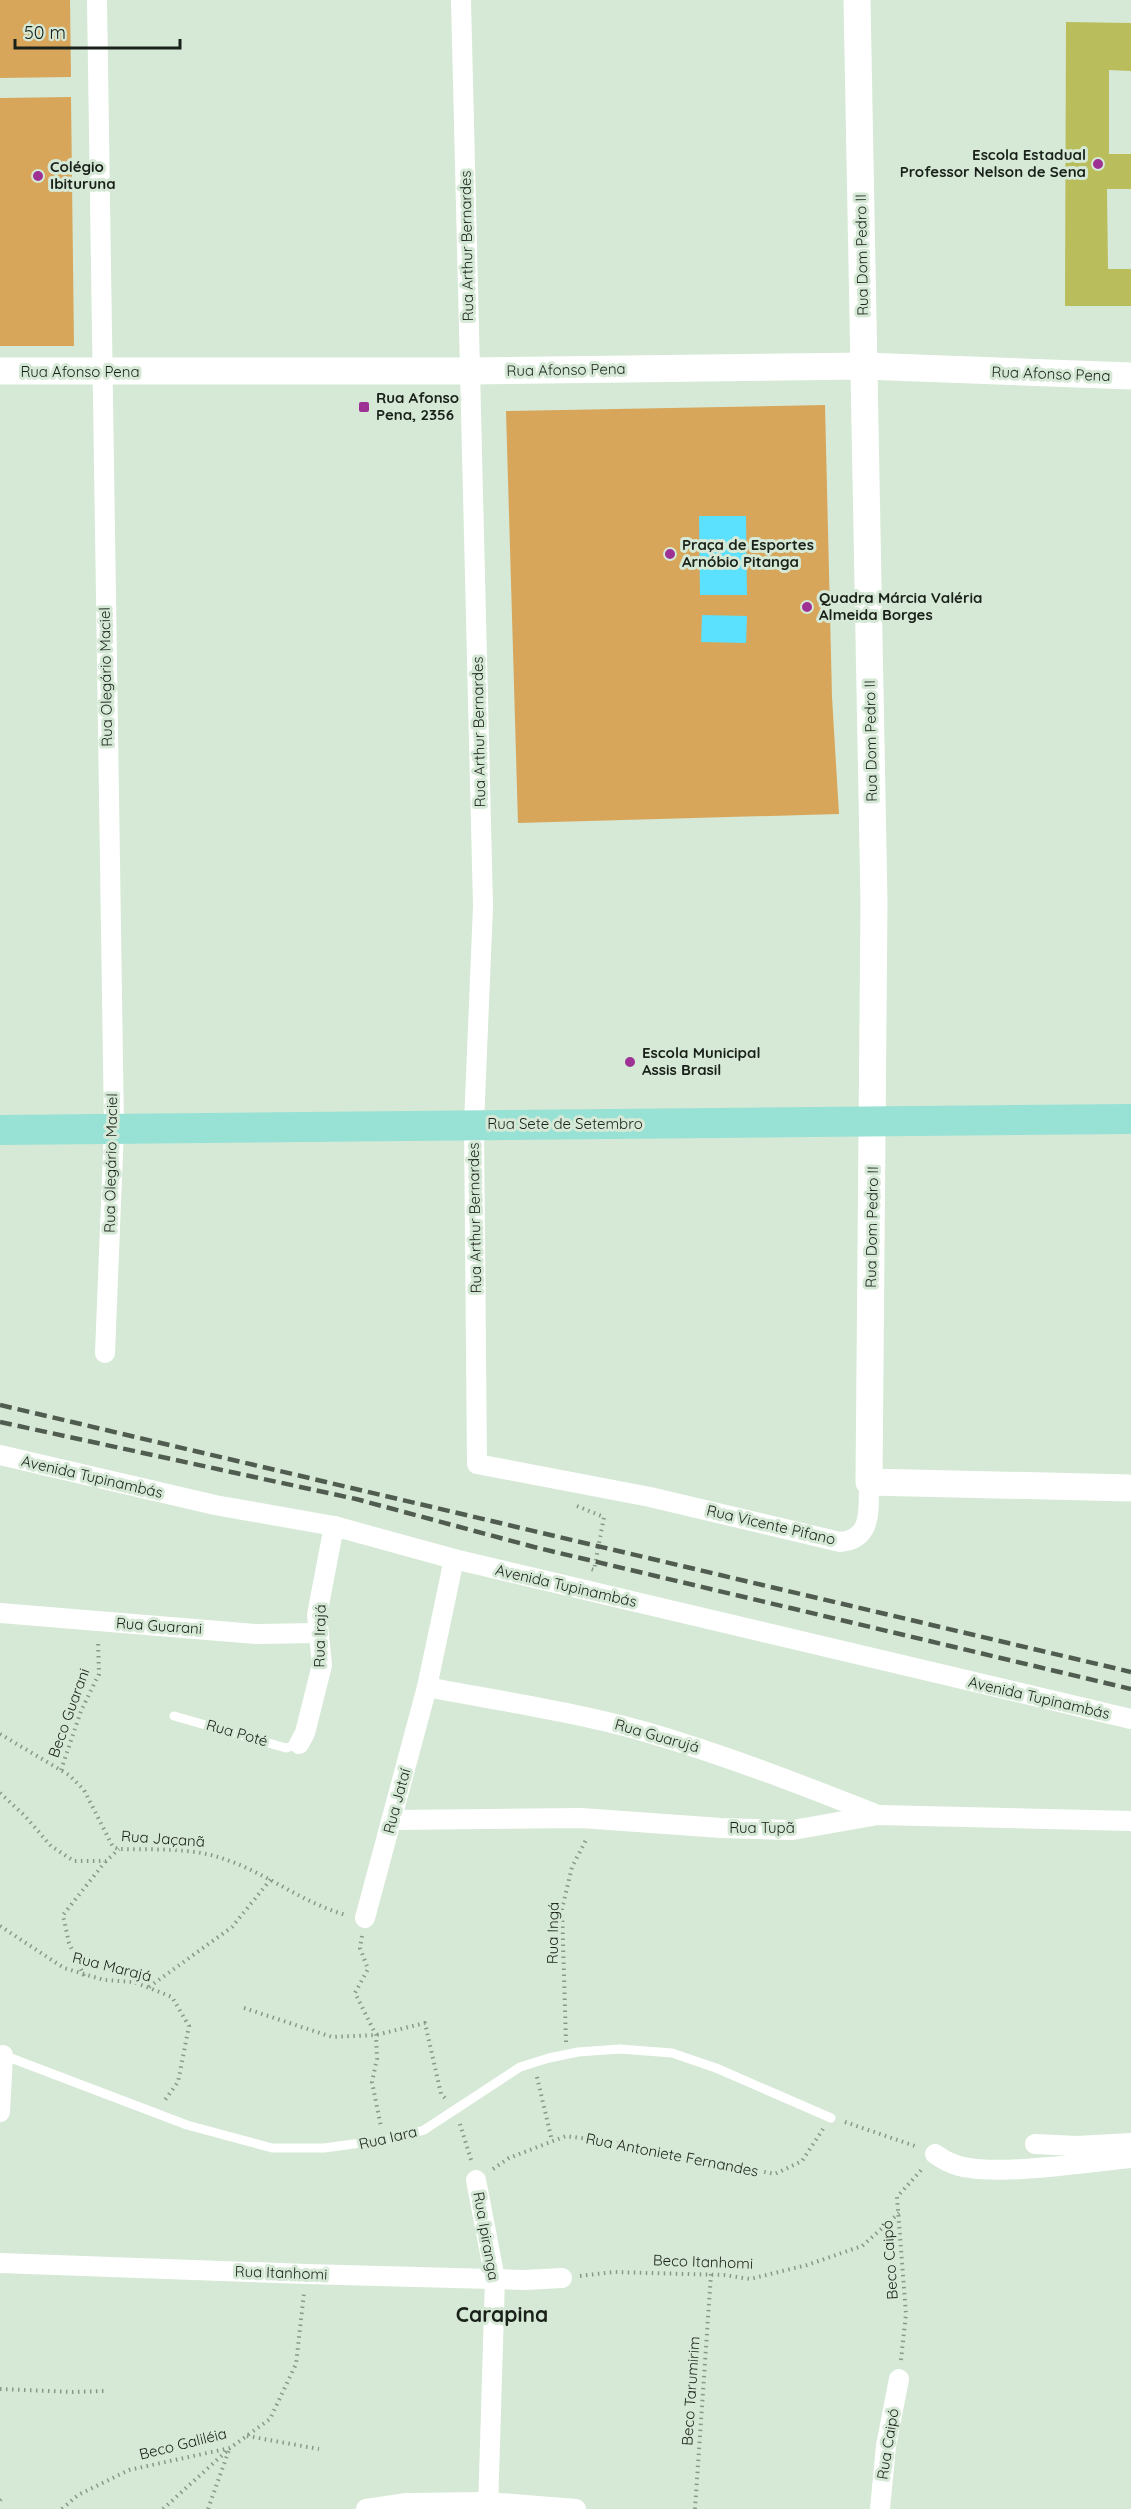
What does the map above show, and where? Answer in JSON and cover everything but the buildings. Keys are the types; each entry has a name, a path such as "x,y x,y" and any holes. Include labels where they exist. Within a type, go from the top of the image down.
{"main road":[{"name":"Rua Sete de Setembro","path":"0,1130 1131,1119"}],"street":[{"name":"Rua Olegário Maciel","path":"97,0 114,1128 105,1353"},
{"name":"Rua Arthur Bernardes","path":"461,0 483,906 474,1124 477,1464"},
{"name":"Rua Dom Pedro II","path":"857,0 874,902 869,1482"},
{"name":"Rua Afonso Pena","path":"0,372 470,371 864,366 1131,376"},
{"name":"Avenida Tupinambás","path":"0,1455 215,1505 334,1526 454,1559 1131,1719"},
{"name":"Rua Vicente Pifano","path":"477,1464 650,1497 840,1542 851,1541 857,1537 867,1523 869,1482"},
{"path":"869,1482 1131,1488"},
{"name":"Rua Irajá","path":"298,1744 305,1733 322,1665 317,1615 334,1526"},
{"name":"Rua Jataí","path":"364,1918 427,1687 454,1559"},
{"name":"Rua Guarani","path":"0,1613 256,1634 318,1633"},
{"name":"Rua Guarujá","path":"427,1687 598,1720 646,1732 805,1786 878,1815"},
{"name":"Rua Tupã","path":"392,1820 597,1819 722,1828 793,1830 878,1815 1131,1821"},
{"path":"0,2112 2,2055"},
{"path":"1035,2144 1077,2146 1131,2144"},
{"path":"935,2154 952,2164 981,2170 1131,2158"},
{"name":"Rua Ipiranga","path":"476,2180 495,2279 488,2505"},
{"name":"Rua Itanhomi","path":"0,2262 306,2274 495,2279 562,2278"},
{"name":"Rua Caipó","path":"879,2509 886,2446 899,2379"},
{"path":"366,2509 407,2503 576,2509"}],"lane":[{"name":"Rua Poté","path":"174,1716 286,1748 298,1744"},
{"name":"Rua Iara","path":"2,2055 187,2125 272,2148 324,2148 384,2141 424,2130 520,2067 567,2054 620,2049 672,2054 716,2068 831,2118"}],"path":[{"path":"572,1503 604,1517 594,1570 582,1568"},
{"name":"Beco Guarani","path":"61,1770 81,1711 99,1674 99,1665"},
{"name":"Rua Jaçanã","path":"0,1734 61,1770 84,1790 95,1807 109,1843 119,1850 193,1851 209,1854 271,1879 331,1911 364,1918"},
{"path":"0,1793 24,1815 51,1846 74,1861 106,1861"},
{"name":"Rua Ingá","path":"567,2054 562,1909 572,1867 597,1819"},
{"path":"84,1976 69,1943 63,1916 106,1861 119,1850"},
{"path":"148,1988 232,1927 271,1879"},
{"path":"364,1918 360,1948 368,1969 355,1993 376,2035 377,2059 372,2082 384,2141"},
{"name":"Rua Marajá","path":"0,1926 45,1956 84,1976 134,1982 172,1996 189,2026 178,2082 156,2113"},
{"path":"244,2007 332,2037 376,2035 425,2023 441,2094 456,2111"},
{"path":"534,2063 552,2140"},
{"name":"Rua Ipiranga","path":"456,2111 476,2180"},
{"path":"831,2118 876,2131 935,2154"},
{"name":"Rua Antoniete Fernandes","path":"476,2180 509,2158 566,2136 589,2138 775,2175 802,2161 831,2118"},
{"name":"Beco Caipó","path":"899,2379 906,2314 897,2197 935,2154"},
{"name":"Beco Itanhomi","path":"562,2278 613,2272 711,2274 750,2279 807,2265 862,2246 898,2213"},
{"name":"Beco Galiléia","path":"62,2509 78,2494 129,2470 230,2448 270,2419 296,2364 306,2274"},
{"name":"Beco Tarumirim","path":"695,2509 711,2274"},
{"path":"0,2389 105,2391"},
{"path":"246,2436 319,2449"},
{"path":"163,2509 230,2448"},
{"path":"208,2509 230,2448"}],"shaded area":[{"path":"0,0 70,0 71,77 0,78"},
{"name":"Colégio Ibituruna","path":"71,97 74,346 0,346 0,98"},
{"name":"Praça de Esportes Arnóbio Pitanga","path":"825,405 832,697 839,814 518,823 506,411"}],"water":[{"path":"699,516 746,516 747,595 700,595"},
{"path":"702,615 747,616 746,643 701,642"}],"railway":[{"path":"0,1405 1131,1672"},
{"path":"0,1422 356,1499 534,1547 1131,1689"}],"place":[{"name":"Escola Estadual Professor Nelson de Sena","path":"1098,164"},
{"name":"Colégio Ibituruna","path":"38,176"},
{"name":"Rua Afonso Pena, 2356","path":"364,407"},
{"name":"Praça de Esportes Arnóbio Pitanga","path":"670,554"},
{"name":"Quadra Márcia Valéria Almeida Borges","path":"807,607"},
{"name":"Escola Municipal Assis Brasil","path":"630,1062"}],"district":[{"name":"Carapina","path":"502,2315"}]}
